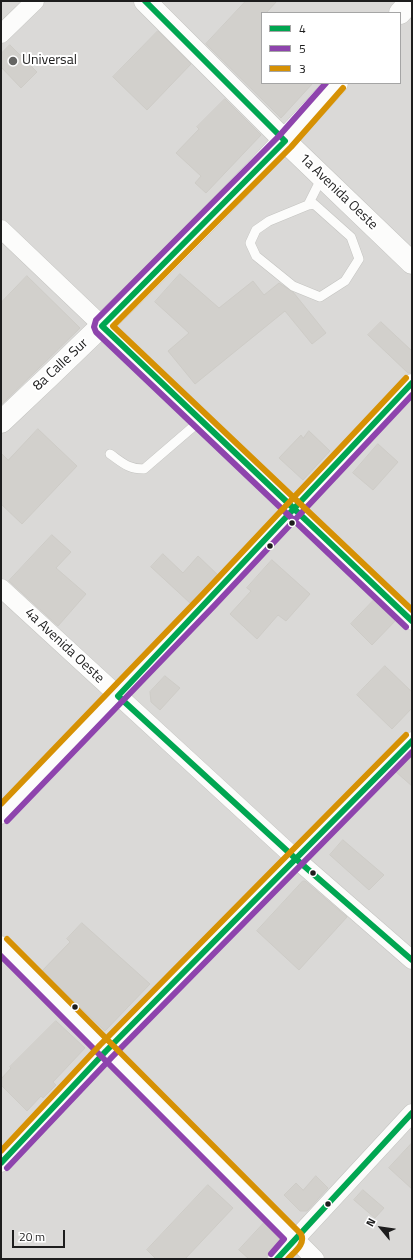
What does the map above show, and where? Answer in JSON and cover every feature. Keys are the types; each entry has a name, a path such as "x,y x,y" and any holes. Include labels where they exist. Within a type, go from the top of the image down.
{"street":[{"path":"1,34 35,1"},
{"name":"1a Avenida Oeste","path":"145,1 285,141 412,263"},
{"path":"401,12 411,1"},
{"name":"8a Calle Sur","path":"1,422 102,326 285,141 336,84"},
{"path":"1,230 412,621"},
{"path":"1,815 118,696 412,383"},
{"name":"4a Avenida Oeste","path":"1,588 296,858 412,960"},
{"path":"1,1163 106,1051 412,741"},
{"path":"1,946 315,1259"},
{"path":"277,1259 412,1113"}],"lane":[{"path":"308,205 314,204 351,237 359,259 345,281 320,296 293,286 256,256 250,243 256,230 269,221 308,205 322,177"},
{"path":"110,454 134,469 144,469 201,420"}],"shaded area":[{"path":"1,1 412,1 412,1259 1,1259"}],"building":[{"path":"246,1 277,1 267,12 261,12 261,84 312,84 281,118 206,44"},
{"path":"158,31 191,64 147,110 113,77"},
{"name":"Universal","path":"10,45 37,72 21,88 1,67 1,54"},
{"path":"225,99 261,135 206,193 195,183 201,176 176,153 199,129 197,127"},
{"path":"180,274 219,308 253,281 264,295 279,283 293,292 326,333 312,344 285,311 195,384 168,351 189,333 155,302"},
{"path":"27,276 80,328 1,405 1,303"},
{"path":"381,322 412,351 412,373 408,373 368,335"},
{"path":"38,429 77,466 22,524 1,504 1,453 8,460"},
{"path":"309,431 330,451 303,480 279,458 301,435 303,438"},
{"path":"378,444 398,462 373,490 353,473"},
{"path":"52,535 71,552 56,568 86,594 58,626 9,581"},
{"path":"163,554 183,573 198,556 218,575 190,603 151,567"},
{"path":"272,560 310,594 286,621 278,615 257,639 230,614 251,591 247,588"},
{"path":"374,600 396,620 372,645 351,624"},
{"path":"385,666 412,692 412,708 392,729 357,695"},
{"path":"165,676 180,688 160,710 151,702 150,692"},
{"path":"412,756 412,786 396,772"},
{"path":"343,840 384,875 369,890 330,855"},
{"path":"303,881 305,881 347,917 299,970 257,931"},
{"path":"82,923 150,984 105,1031 42,971 70,942 67,939"},
{"path":"56,1021 85,1048 53,1082 56,1085 43,1098 41,1096 27,1111 1,1085 1,1079 11,1068 10,1067"},
{"path":"412,1143 412,1189 389,1168"},
{"path":"316,1176 328,1188 307,1211 300,1211 284,1195 296,1183 303,1190"},
{"path":"208,1185 233,1208 185,1259 156,1259 147,1250"},
{"path":"363,1190 384,1208 375,1218 354,1200"},
{"path":"264,1223 280,1240 269,1252 266,1259 249,1259 239,1250"}],"transit line":[{"name":"4","path":"145,1 285,141 102,326 412,621"},
{"name":"5","path":"325,84 279,136 96,320 94,327 96,332 406,627"},
{"name":"3","path":"343,88 291,147 113,326 412,610"},
{"name":"3","path":"1,804 202,595 406,378"},
{"name":"4","path":"412,383 118,696 296,859 412,960"},
{"name":"5","path":"7,821 214,606 412,395"},
{"name":"3","path":"1,1151 100,1045 406,735"},
{"name":"4","path":"1,1163 106,1051 412,741"},
{"name":"5","path":"7,1168 112,1057 412,752"},
{"name":"3","path":"7,939 301,1234 301,1244 288,1259"},
{"name":"5","path":"1,956 284,1239 271,1254"},
{"name":"4","path":"277,1259 412,1113"}],"place":[{"name":"Universal","path":"13,61"}]}
